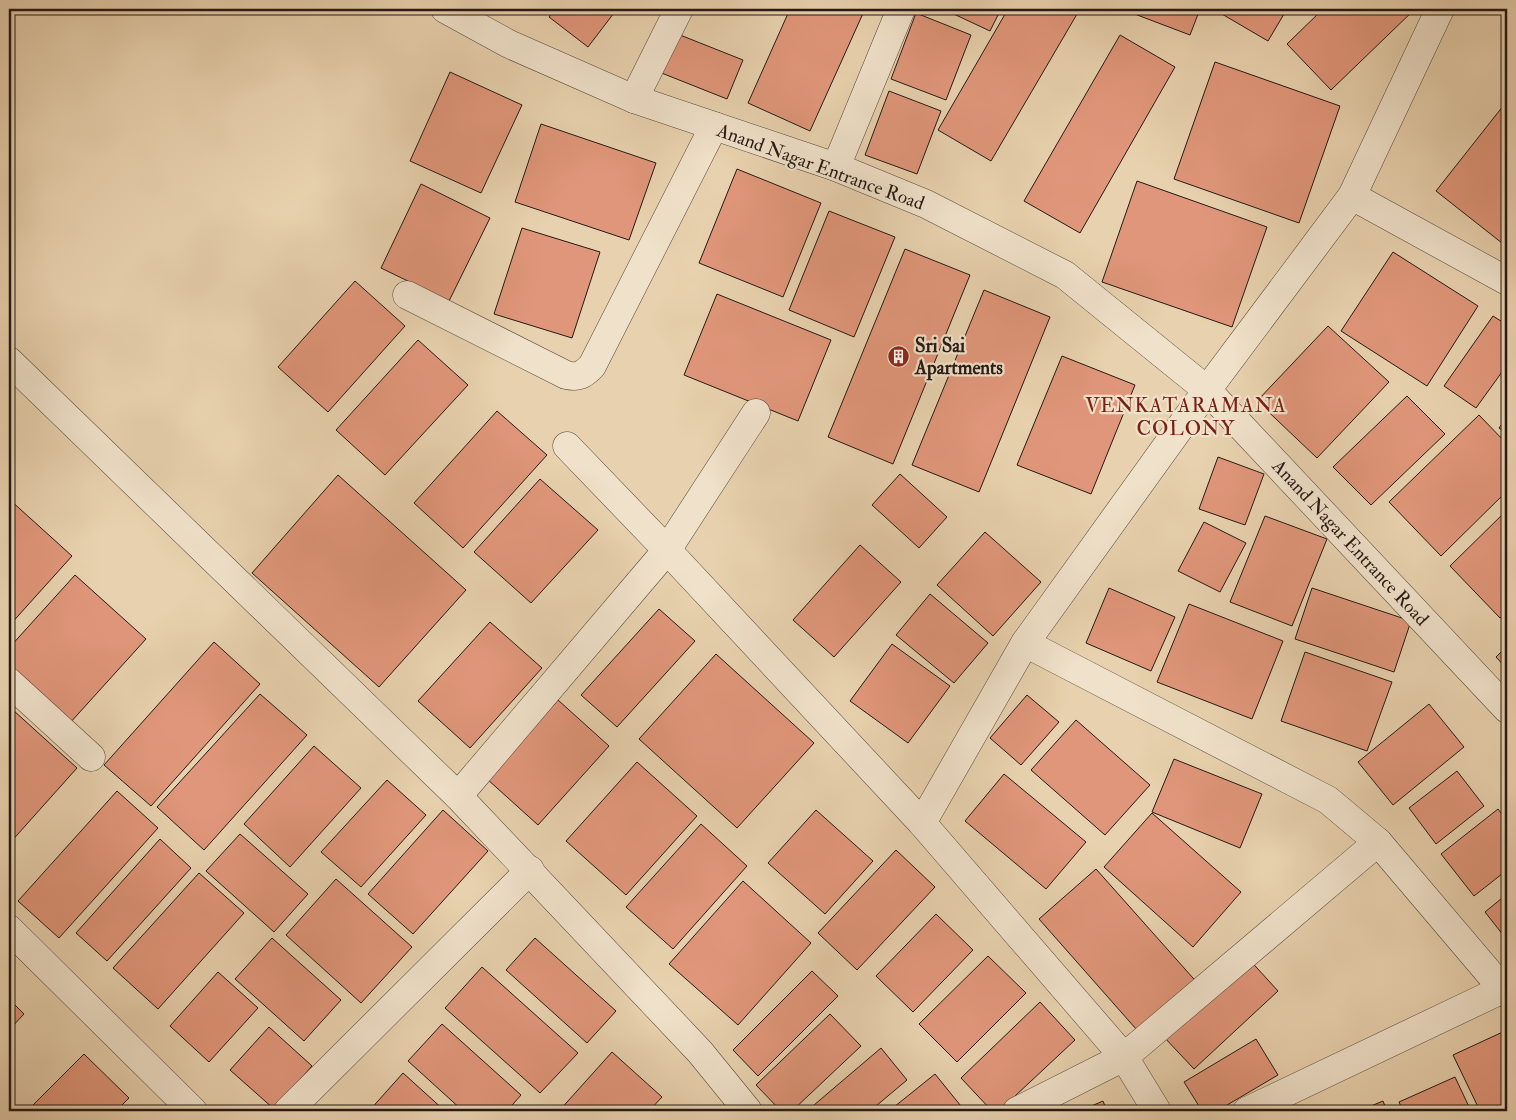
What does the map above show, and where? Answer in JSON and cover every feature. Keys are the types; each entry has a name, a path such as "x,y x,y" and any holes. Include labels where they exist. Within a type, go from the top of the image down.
{"street":[{"name":"Anand Nagar Entrance Road","path":"445,9 509,44 634,99 836,167 926,204 1065,275 1207,390 1507,709"},
{"path":"634,99 679,9"},
{"path":"836,167 901,9"},
{"path":"922,823 1026,643 1207,390 1352,196 1440,9"},
{"path":"407,295 566,375 576,377 584,374 592,366 714,126"},
{"path":"1352,196 1507,281"},
{"path":"9,361 458,796 700,1052 748,1111"},
{"path":"458,796 667,550 756,413"},
{"path":"567,446 667,550 922,823 1124,1057 1157,1111"},
{"path":"1026,643 1328,800 1378,842 1505,992 1247,1111"},
{"path":"9,682 91,757"},
{"path":"1017,1111 1124,1057 1378,842"},
{"path":"288,1111 530,870"},
{"path":"9,929 193,1111"}],"building":[{"path":"555,9 617,9 588,47 549,17"},
{"path":"790,9 865,9 810,131 748,103"},
{"path":"943,9 1001,9 990,31"},
{"path":"1008,9 1080,9 991,161 938,130"},
{"path":"1134,9 1200,9 1190,35 1132,13"},
{"path":"1216,9 1287,9 1268,41"},
{"path":"1323,9 1415,9 1331,90 1287,44"},
{"path":"916,13 971,35 946,100 891,79"},
{"path":"675,33 743,60 727,99 659,72"},
{"path":"1120,35 1175,67 1080,233 1024,201"},
{"path":"1215,62 1340,106 1299,223 1174,179"},
{"path":"450,72 522,105 481,193 410,161"},
{"path":"889,91 941,111 917,174 865,155"},
{"path":"1507,101 1507,247 1436,191"},
{"path":"541,124 656,163 629,240 515,202"},
{"path":"737,169 821,203 783,297 699,263"},
{"path":"1137,181 1267,227 1232,327 1102,282"},
{"path":"421,184 490,218 449,301 381,268"},
{"path":"829,211 895,237 854,337 789,310"},
{"path":"522,228 600,252 572,338 494,314"},
{"name":"Sri Sai Apartments","path":"905,249 970,275 893,464 828,437"},
{"path":"1393,252 1478,306 1427,386 1341,331"},
{"path":"355,281 405,326 328,412 278,367"},
{"name":"Sri Sai Apartments","path":"984,290 1050,317 979,492 912,465"},
{"path":"717,294 831,340 798,421 684,375"},
{"path":"1493,316 1507,325 1507,365 1476,408 1444,386"},
{"path":"1328,326 1389,382 1317,458 1257,401"},
{"path":"418,340 468,385 385,475 336,430"},
{"path":"1062,356 1135,385 1091,494 1017,465"},
{"path":"1407,396 1445,434 1371,505 1333,467"},
{"path":"497,411 547,455 463,548 414,503"},
{"path":"1479,415 1507,444 1507,491 1441,556 1389,502"},
{"path":"1507,417 1507,434 1499,428"},
{"path":"1218,457 1264,474 1245,525 1199,509"},
{"path":"900,474 947,517 919,548 872,505"},
{"path":"338,475 466,590 379,687 252,573"},
{"path":"540,479 598,530 531,603 474,552"},
{"path":"9,499 72,556 9,626"},
{"path":"1507,510 1507,611 1500,618 1450,566"},
{"path":"1265,516 1327,539 1292,626 1230,602"},
{"path":"1204,522 1246,543 1220,592 1178,571"},
{"path":"985,532 1041,582 993,636 937,585"},
{"path":"860,545 901,582 834,657 793,620"},
{"path":"75,575 146,639 69,724 9,670 9,648"},
{"path":"1109,588 1175,617 1151,671 1086,643"},
{"path":"1312,588 1411,621 1394,672 1295,639"},
{"path":"930,594 988,643 954,683 896,635"},
{"path":"1189,604 1283,641 1252,719 1157,682"},
{"path":"659,609 695,641 617,727 581,695"},
{"path":"490,622 542,668 470,748 418,701"},
{"path":"214,642 260,684 151,806 104,765"},
{"path":"892,644 950,686 908,743 850,701"},
{"path":"1507,646 1507,669 1496,657"},
{"path":"1305,652 1392,682 1367,751 1281,721"},
{"path":"716,654 814,743 737,828 639,739"},
{"path":"260,694 307,735 204,850 157,807"},
{"path":"1027,695 1059,722 1021,765 990,738"},
{"path":"558,700 609,746 538,825 487,779"},
{"path":"1429,704 1464,747 1393,805 1358,762"},
{"path":"13,710 77,768 9,844 9,715"},
{"path":"1076,720 1150,785 1105,835 1031,770"},
{"path":"314,746 361,788 290,867 244,824"},
{"path":"1174,759 1262,794 1240,848 1152,812"},
{"path":"637,762 697,816 626,895 566,841"},
{"path":"1457,771 1484,806 1436,844 1409,808"},
{"path":"1004,774 1086,842 1046,889 965,821"},
{"path":"387,780 426,815 361,887 321,852"},
{"path":"117,791 158,828 59,938 18,901"},
{"path":"1498,809 1507,821 1507,870 1474,896 1441,854"},
{"path":"443,810 488,851 413,934 368,894"},
{"path":"816,810 873,861 825,914 768,863"},
{"path":"1152,813 1241,892 1193,947 1104,867"},
{"path":"701,824 747,866 673,949 626,907"},
{"path":"240,834 308,894 274,932 206,871"},
{"path":"160,839 191,868 107,961 76,933"},
{"path":"896,850 935,887 857,970 818,933"},
{"path":"1096,869 1201,987 1144,1038 1039,919"},
{"path":"199,873 244,913 158,1009 113,968"},
{"path":"336,879 412,947 361,1003 286,935"},
{"path":"743,881 811,943 738,1025 669,964"},
{"path":"1507,894 1507,940 1485,912"},
{"path":"936,914 973,950 913,1012 876,976"},
{"path":"272,938 341,1000 304,1041 235,979"},
{"path":"535,938 616,1011 587,1043 506,970"},
{"path":"988,956 1026,993 957,1062 919,1024"},
{"path":"1247,957 1278,991 1194,1069 1163,1036"},
{"path":"482,967 578,1053 540,1093 445,1008"},
{"path":"812,971 838,996 758,1076 733,1050"},
{"path":"218,972 258,1008 209,1062 170,1026"},
{"path":"9,999 24,1014 9,1030"},
{"path":"1040,1002 1075,1040 999,1111 992,1111 961,1078"},
{"path":"830,1014 861,1046 792,1111 781,1111 756,1085"},
{"path":"442,1024 521,1095 507,1111 463,1111 408,1061"},
{"path":"269,1027 312,1066 274,1109 230,1070"},
{"path":"1507,1030 1507,1111 1480,1111 1453,1055"},
{"path":"1256,1039 1278,1075 1217,1111 1202,1111 1184,1082"},
{"path":"881,1048 907,1080 870,1111 807,1111"},
{"path":"612,1052 662,1097 649,1111 559,1111"},
{"path":"84,1054 129,1098 116,1111 27,1111"},
{"path":"403,1073 445,1111 369,1111"},
{"path":"935,1074 965,1111 889,1111"},
{"path":"1455,1077 1471,1111 1403,1111 1399,1102"},
{"path":"1103,1101 1107,1111 1080,1111"},
{"path":"1383,1101 1387,1111 1359,1111"}],"place":[{"name":"Sri Sai Apartments","path":"899,356"}],"district":[{"name":"VENKATARAMANA COLONY","path":"1186,416"}]}
